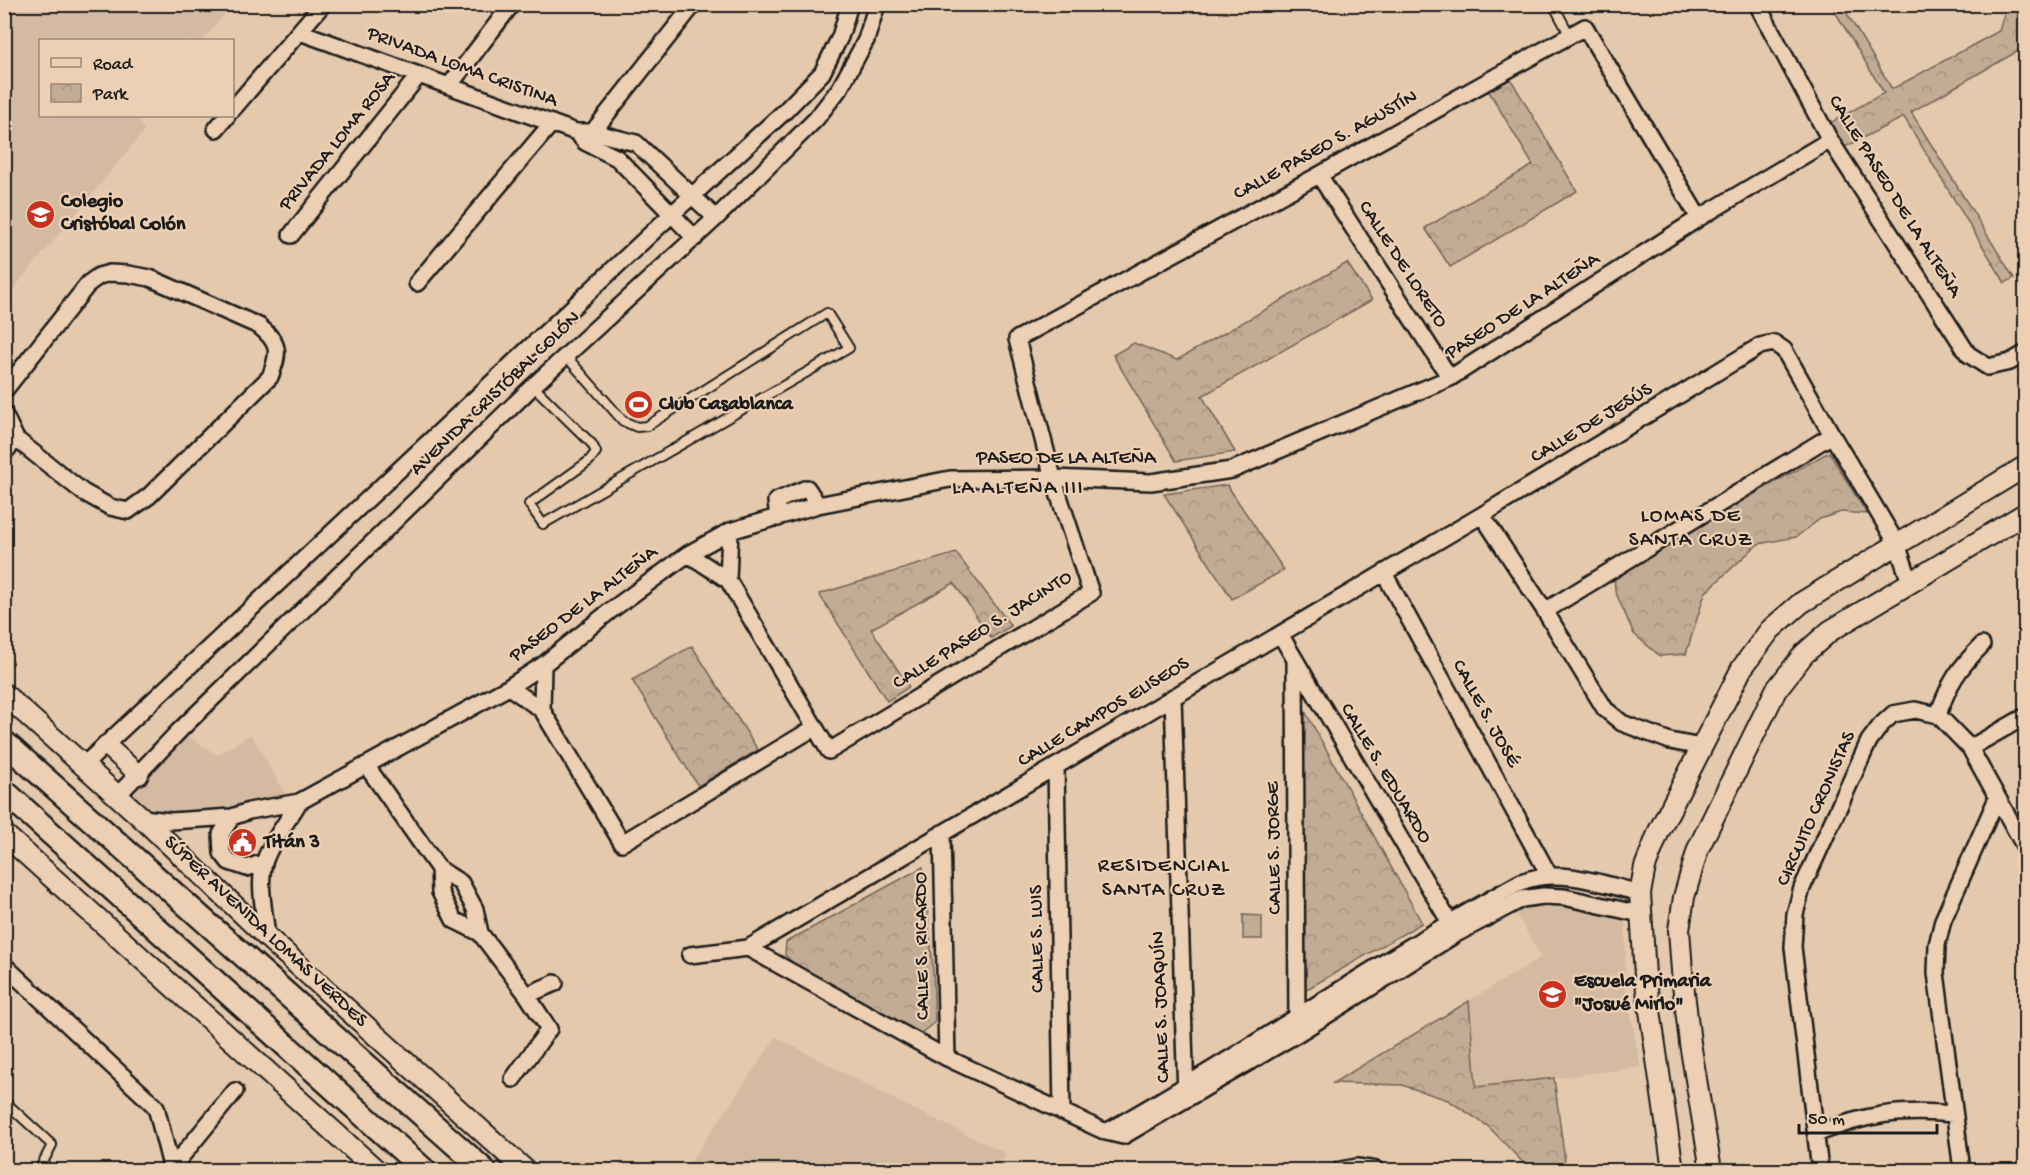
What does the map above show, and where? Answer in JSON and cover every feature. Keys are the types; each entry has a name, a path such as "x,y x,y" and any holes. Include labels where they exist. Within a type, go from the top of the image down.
{"main road":[{"path":"1672,1170 1645,976 1640,893 1645,867 1659,831 1701,747 1742,668 1770,630 1801,603 2025,466"},
{"path":"1711,1170 1690,1042 1679,930 1684,897 1698,849 1776,690 1804,654 1830,631 2025,513"},
{"name":"SÚPER AVENIDA LOMAS VERDES","path":"4,693 142,818 267,937 525,1170"},
{"name":"SÚPER AVENIDA LOMAS VERDES","path":"4,742 484,1170"},
{"path":"4,791 424,1170"},
{"path":"4,834 376,1170"}],"street":[{"path":"234,108 323,4"},
{"path":"448,86 512,4"},
{"path":"584,135 694,4"},
{"name":"AVENIDA CRISTÓBAL COLÓN","path":"84,765 784,112 822,73 840,37 850,4"},
{"name":"AVENIDA CRISTÓBAL COLÓN","path":"117,796 180,730 565,355 695,238 816,119 840,88 866,40 877,4"},
{"name":"CALLE PASEO DE LA ALTEÑA","path":"1757,4 1830,140 1968,354 1988,367 2010,362 2025,353"},
{"path":"1569,34 1585,27 1699,218"},
{"name":"PRIVADA LOMA CRISTINA","path":"300,32 584,135 636,143 716,218"},
{"name":"CALLE PASEO S. AGUSTÍN","path":"1053,478 1017,339 1319,175 1569,34"},
{"name":"PRIVADA LOMA ROSA","path":"291,235 419,75"},
{"path":"216,129 226,117"},
{"path":"417,283 552,123"},
{"name":"PRIVADA LOMA CRISTINA","path":"584,135 617,158 695,238"},
{"name":"PASEO DE LA ALTEÑA","path":"142,818 171,821 232,817 299,802 509,687 543,665 610,611 688,554 730,531 818,505 950,480 1053,478 1151,482 1232,471 1450,378 1699,218 1830,140"},
{"name":"CALLE DE LORETO","path":"1319,175 1450,378"},
{"path":"4,391 89,283 99,276 110,273 150,278 259,326 273,337 277,359 270,376 148,496 128,511 110,507 82,492 16,439 4,414"},
{"name":"CALLE DE JESÚS","path":"1482,515 1760,346 1774,343 1784,350 1897,544 1910,582"},
{"path":"1545,611 1832,435"},
{"path":"4,453 16,439"},
{"name":"CALLE PASEO S. JACINTO","path":"814,728 829,751 1091,593 1053,478"},
{"path":"1482,515 1545,611 1605,709 1622,723 1670,741 1701,747"},
{"name":"CALLE CAMPOS ELISEOS","path":"690,955 748,948 1482,515"},
{"path":"728,580 730,531"},
{"path":"509,687 542,710 622,843 814,728 728,580 688,554"},
{"name":"CALLE S. JOSÉ","path":"1384,573 1549,875"},
{"name":"CALLE S. EDUARDO","path":"1280,634 1294,662 1452,928"},
{"path":"1982,645 1957,672 1947,688 1938,715 1970,748 1997,798 2019,825 2025,849"},
{"name":"CALLE S. JORGE","path":"1294,662 1297,1034"},
{"path":"542,710 543,665"},
{"name":"CALLE S. JOAQUÍN","path":"1173,697 1186,1094"},
{"name":"CIRCUITO CRONISTAS","path":"1820,1170 1793,946 1795,914 1802,888 1869,741 1893,714 1915,710 1938,715"},
{"path":"1970,748 2025,716"},
{"path":"106,745 138,775"},
{"path":"366,765 439,869 461,883 475,909 480,933 527,995 549,1029 513,1079"},
{"name":"CALLE S. LUIS","path":"1056,766 1062,1112"},
{"path":"1962,1170 1936,973 1937,945 1943,920 1997,798"},
{"name":"PASEO DE LA ALTEÑA","path":"267,937 262,886 264,862 299,802"},
{"path":"232,817 221,834 222,853 229,862 247,868 264,862"},
{"name":"CALLE S. RICARDO","path":"942,833 947,1058"},
{"path":"439,869 440,892 454,920 480,933"},
{"path":"748,948 947,1058 1106,1132 1186,1094 1297,1034 1521,882 1549,875 1566,876 1640,893"},
{"path":"1186,1094 1298,1017 1452,928 1522,899 1543,896 1574,898 1640,914"},
{"path":"4,964 156,1107 172,1170"},
{"path":"527,995 555,983"},
{"path":"172,1170 234,1091"},
{"path":"1816,1134 1848,1121 1883,1113 1918,1110 1954,1114"},
{"path":"1340,1170 1357,1167 1376,1170"}],"lane":[{"path":"1553,4 1569,34"},
{"path":"533,386 592,444 596,453 590,460 529,504 543,524 849,348 827,313 647,426 637,428 623,421 565,355"},
{"path":"4,1101 52,1145 39,1170"}],"shaded area":[{"name":"Colegio Cristóbal Colón","path":"5,4 232,5 204,39 39,39 39,117 144,117 139,123 145,130 5,299"},
{"path":"184,734 217,755 251,734 290,802 249,811 143,817 119,796"},
{"name":"Escuela Primaria \"Josué Mirlo\"","path":"1566,900 1626,911 1625,987 1641,1067 1476,1088 1469,1001 1541,957 1513,908"},
{"path":"776,1037 899,1102 1007,1154 996,1170 685,1170"}],"green space":[{"path":"1831,5 1842,5 1892,89 1999,31 2007,5 2025,5 2025,47 1911,112 2014,278 2005,283 1904,117 1837,151 1823,127 1884,93"},
{"path":"1510,78 1577,191 1450,267 1425,228 1533,165 1488,90"},
{"path":"1347,263 1372,300 1202,396 1235,452 1176,461 1113,355 1134,343 1177,360"},
{"path":"1829,452 1867,514 1841,512 1820,519 1796,537 1758,544 1705,593 1686,654 1660,656 1634,634 1615,591 1614,573"},
{"path":"1227,485 1284,570 1232,599 1164,494"},
{"path":"956,553 1011,626 991,638 954,583 871,629 909,687 887,701 819,594"},
{"path":"692,646 758,750 698,786 632,680"},
{"path":"1305,711 1422,923 1302,992 1300,950"},
{"path":"923,867 933,967 935,1022 921,1033 882,1017 793,963 785,955 786,942"},
{"path":"1243,915 1262,916 1262,939 1243,939"},
{"path":"1469,1001 1476,1087 1554,1078 1566,1170 1530,1170 1488,1126 1448,1100 1402,1085 1333,1083"}],"place":[{"name":"Colegio Cristóbal Colón","path":"40,214"},
{"name":"Club Casablanca","path":"638,405"},
{"name":"Titán 3","path":"243,843"},
{"name":"Escuela Primaria \"Josué Mirlo\"","path":"1553,994"}],"district":[{"name":"LA ALTEÑA III","path":"1018,489"},
{"name":"LOMAS DE SANTA CRUZ","path":"1691,529"},
{"name":"RESIDENCIAL SANTA CRUZ","path":"1164,879"}]}
